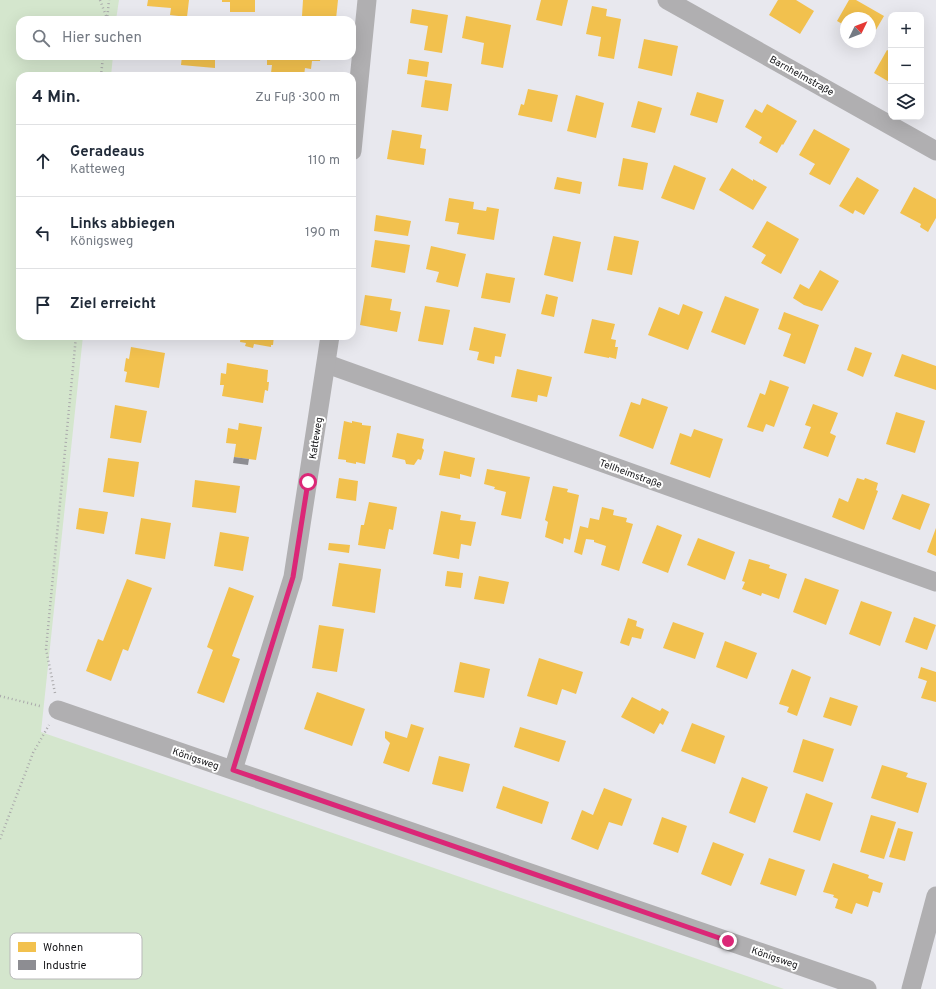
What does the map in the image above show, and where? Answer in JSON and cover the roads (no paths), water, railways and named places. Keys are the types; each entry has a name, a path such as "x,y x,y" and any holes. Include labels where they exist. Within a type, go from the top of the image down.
{"street":[{"path":"356,111 367,0"},
{"name":"Barnhelmstraße","path":"667,0 936,151"},
{"name":"Katteweg","path":"233,770 293,577 329,340"},
{"name":"Tellheimstraße","path":"326,364 936,582"},
{"name":"Königsweg","path":"58,710 867,989"},
{"path":"911,989 936,896"}]}
